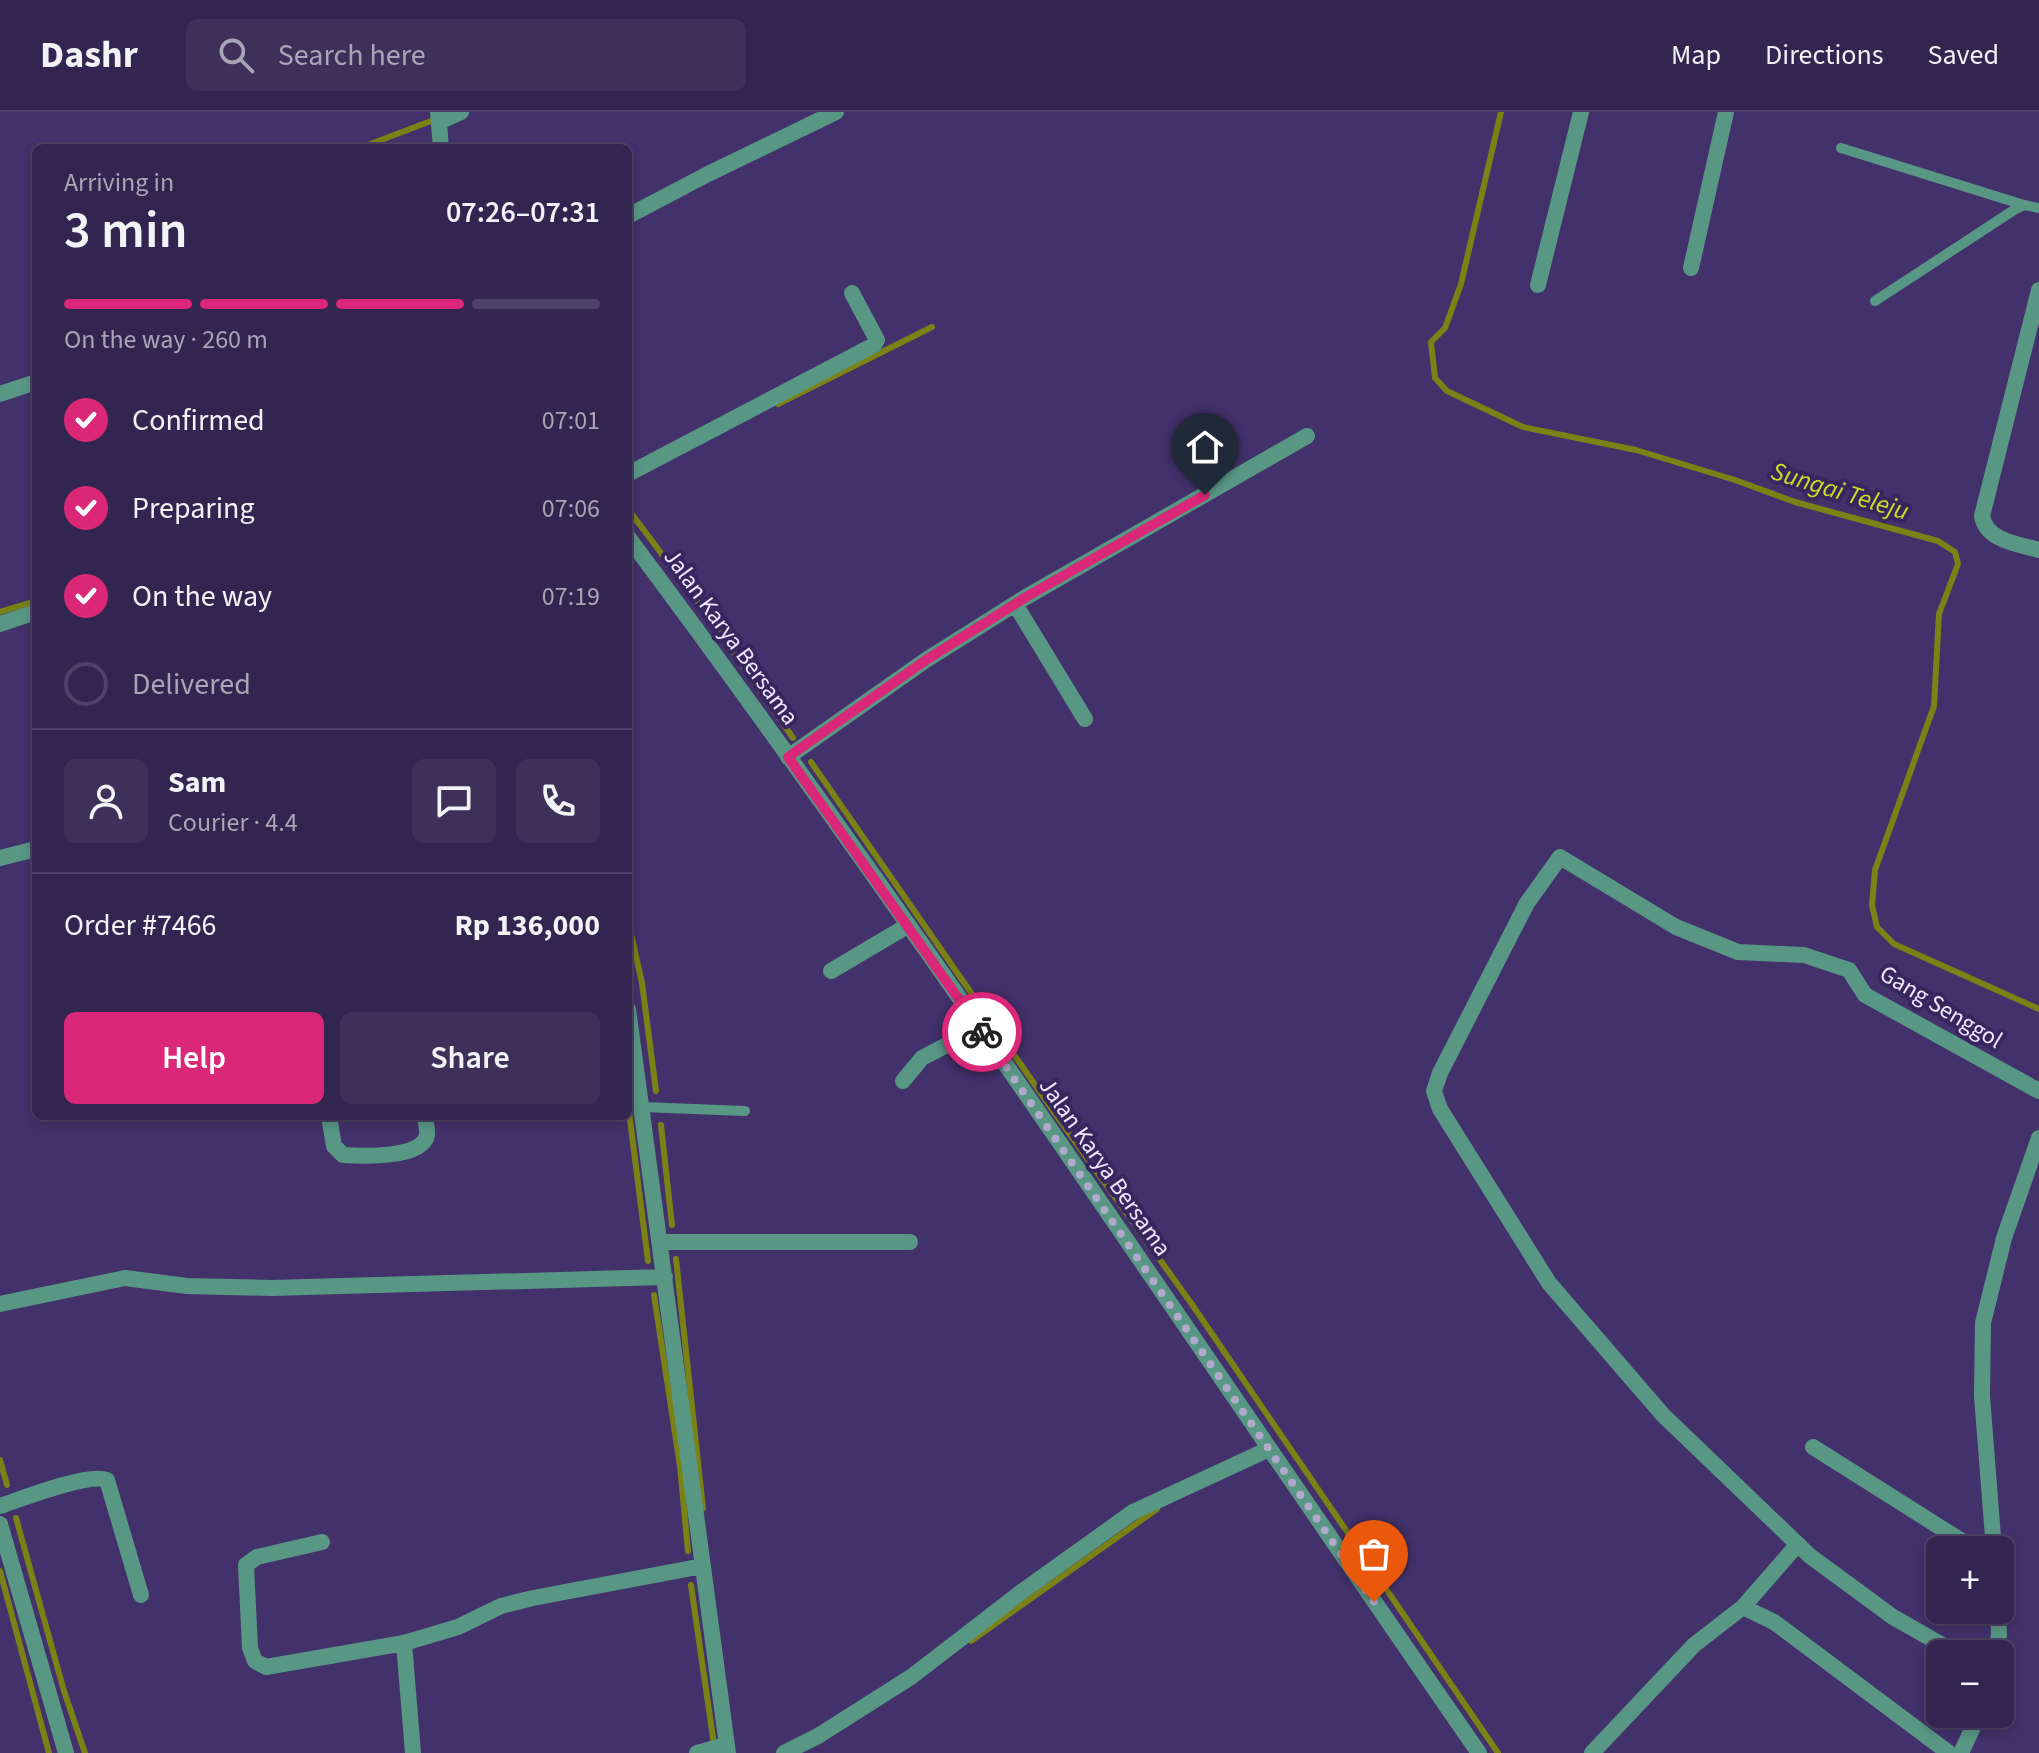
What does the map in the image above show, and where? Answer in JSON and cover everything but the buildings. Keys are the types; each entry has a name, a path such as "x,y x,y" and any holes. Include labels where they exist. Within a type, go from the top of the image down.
{"street":[{"path":"441,144 439,117 461,112"},
{"path":"632,214 836,112"},
{"path":"1538,285 1581,112"},
{"path":"1691,268 1726,112"},
{"path":"2039,290 2034,329 1982,516 1987,528 2000,538 2039,550"},
{"path":"632,472 874,345 877,340 874,332 852,293"},
{"path":"0,394 32,383"},
{"path":"788,757 926,660 1015,604 1307,436"},
{"name":"Jalan Karya Bersama","path":"632,542 979,1028 1479,1753"},
{"path":"1015,604 1085,719"},
{"path":"0,624 32,613"},
{"path":"0,858 32,850"},
{"name":"Gang Senggol","path":"1798,1544 1663,1415 1549,1283 1440,1109 1434,1091 1440,1073 1527,903 1560,857 1676,927 1738,952 1804,955 1849,970 1865,995 2039,1091"},
{"path":"831,971 907,926"},
{"path":"903,1081 922,1058 979,1028"},
{"path":"632,1037 727,1749 697,1753"},
{"path":"330,1120 334,1146 343,1155 372,1156 408,1152 422,1144 428,1135 426,1120"},
{"path":"1993,1536 1982,1396 1983,1323 2004,1238 2039,1138"},
{"path":"660,1242 910,1242"},
{"path":"0,1304 125,1278 187,1286 272,1288 665,1277"},
{"path":"1813,1447 1954,1536"},
{"path":"784,1753 818,1736 911,1677 1133,1512 1269,1449"},
{"path":"0,1506 98,1477 107,1480 141,1595"},
{"path":"0,1524 66,1753"},
{"path":"322,1542 257,1557 246,1565 250,1648 255,1661 266,1667 404,1643 458,1627 512,1603 703,1566"},
{"path":"1592,1753 1678,1661 1743,1607 1798,1544 1893,1617 1933,1640"},
{"path":"1743,1607 1774,1622 1949,1753"},
{"path":"404,1643 413,1753"},
{"path":"1961,1753 1973,1728"}],"lane":[{"path":"1841,148 2039,208"},
{"path":"1875,301 2024,205"},
{"path":"642,1107 745,1111"}],"waterway":[{"name":"Sungai Teleju","path":"1501,112 1461,284 1445,328 1431,342 1435,378 1447,391 1523,427 1636,450 1795,502 1938,541 1955,552 1958,564 1939,614 1934,706 1875,870 1872,905 1877,927 1894,944 2039,1009"},
{"path":"371,144 431,121"},
{"path":"778,404 932,327"},
{"path":"632,514 709,617 793,738"},
{"path":"0,612 32,602"},
{"path":"811,762 1051,1108 1191,1303 1498,1753"},
{"path":"632,939 642,983 656,1091"},
{"path":"630,1120 648,1261"},
{"path":"661,1125 672,1225"},
{"path":"676,1259 703,1508"},
{"path":"654,1295 680,1466 688,1551"},
{"path":"0,1460 7,1485"},
{"path":"971,1641 1157,1509"},
{"path":"16,1518 64,1691 85,1753"},
{"path":"0,1571 49,1753"},
{"path":"691,1585 714,1745"}],"way so far":[{"path":"982,1032 1374,1602"}],"route":[{"path":"982,1032 788,757 926,660 1026,597 1205,495"}]}
